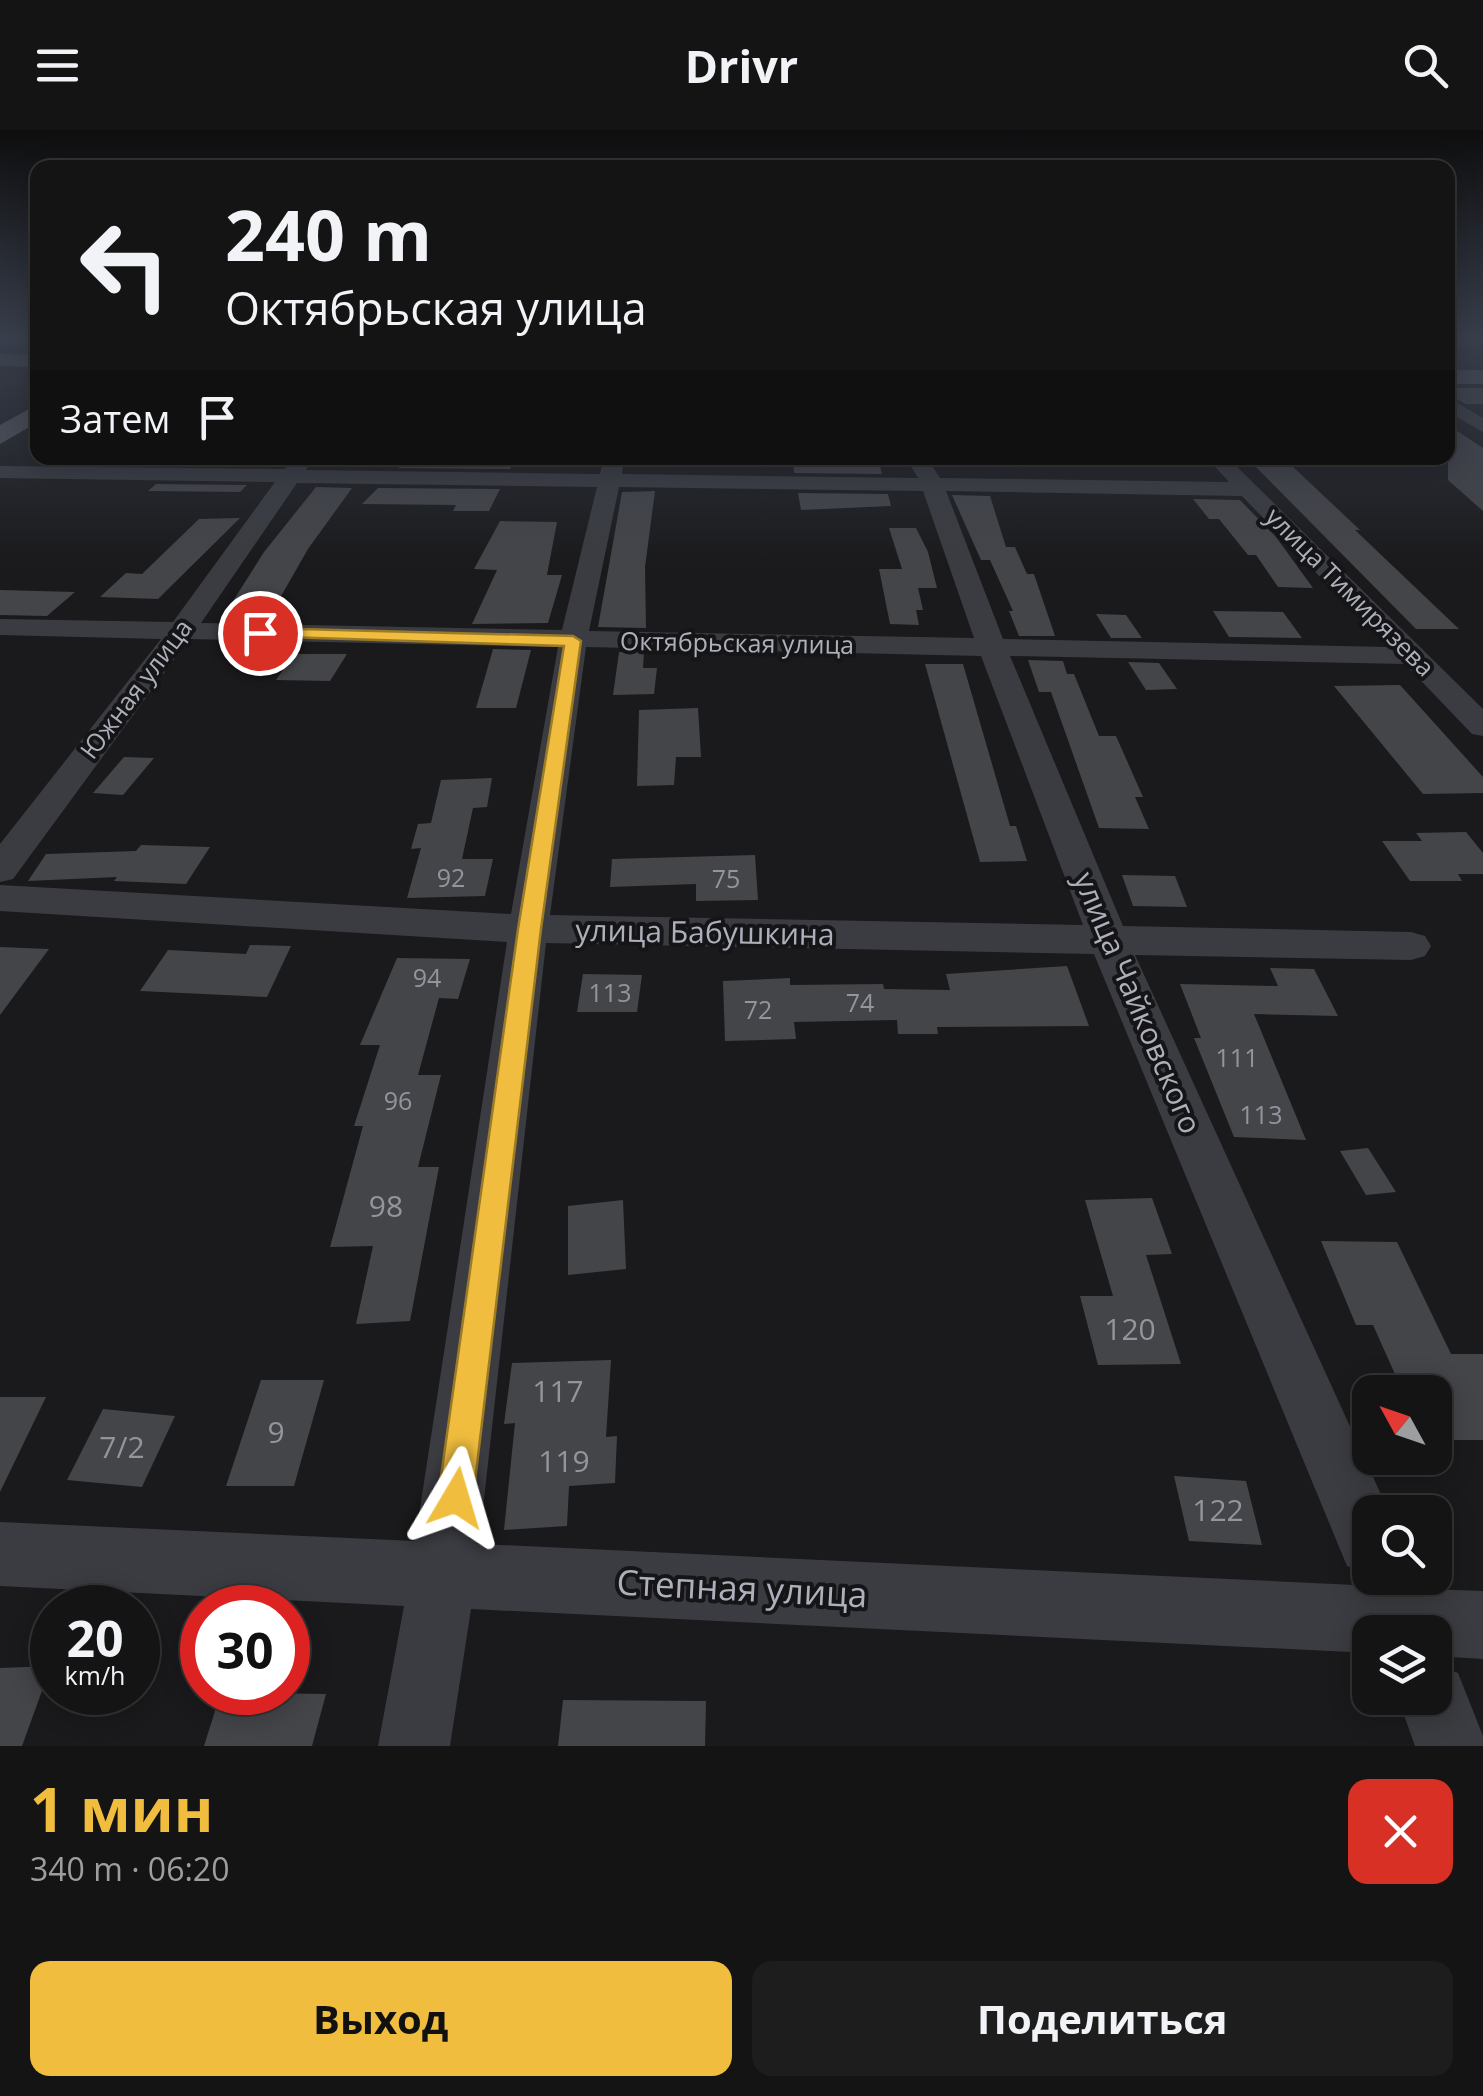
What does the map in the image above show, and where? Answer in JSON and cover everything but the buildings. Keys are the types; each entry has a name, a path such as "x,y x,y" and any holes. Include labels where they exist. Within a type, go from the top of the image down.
{"main road":[{"path":"0,436 30,415"}],"street":[{"path":"1461,412 1483,426"},
{"name":"улица Тимирязева","path":"1223,465 1483,726"},
{"path":"0,472 298,466 924,470 1248,489"},
{"name":"Южная улица","path":"0,870 181,631 298,466"},
{"path":"414,1746 446,1574 529,929 573,641 612,470"},
{"name":"улица Чайковского","path":"924,470 988,646 1110,943 1352,1501"},
{"name":"Октябрьская улица","path":"0,627 1414,656"},
{"name":"улица Бабушкина","path":"0,898 529,929 1411,946"},
{"name":"Степная улица","path":"0,1554 1399,1612 1483,1626"},
{"path":"1439,1715 1451,1746"}],"route":[{"path":"260,633 573,641 529,929 456,1498"}]}
